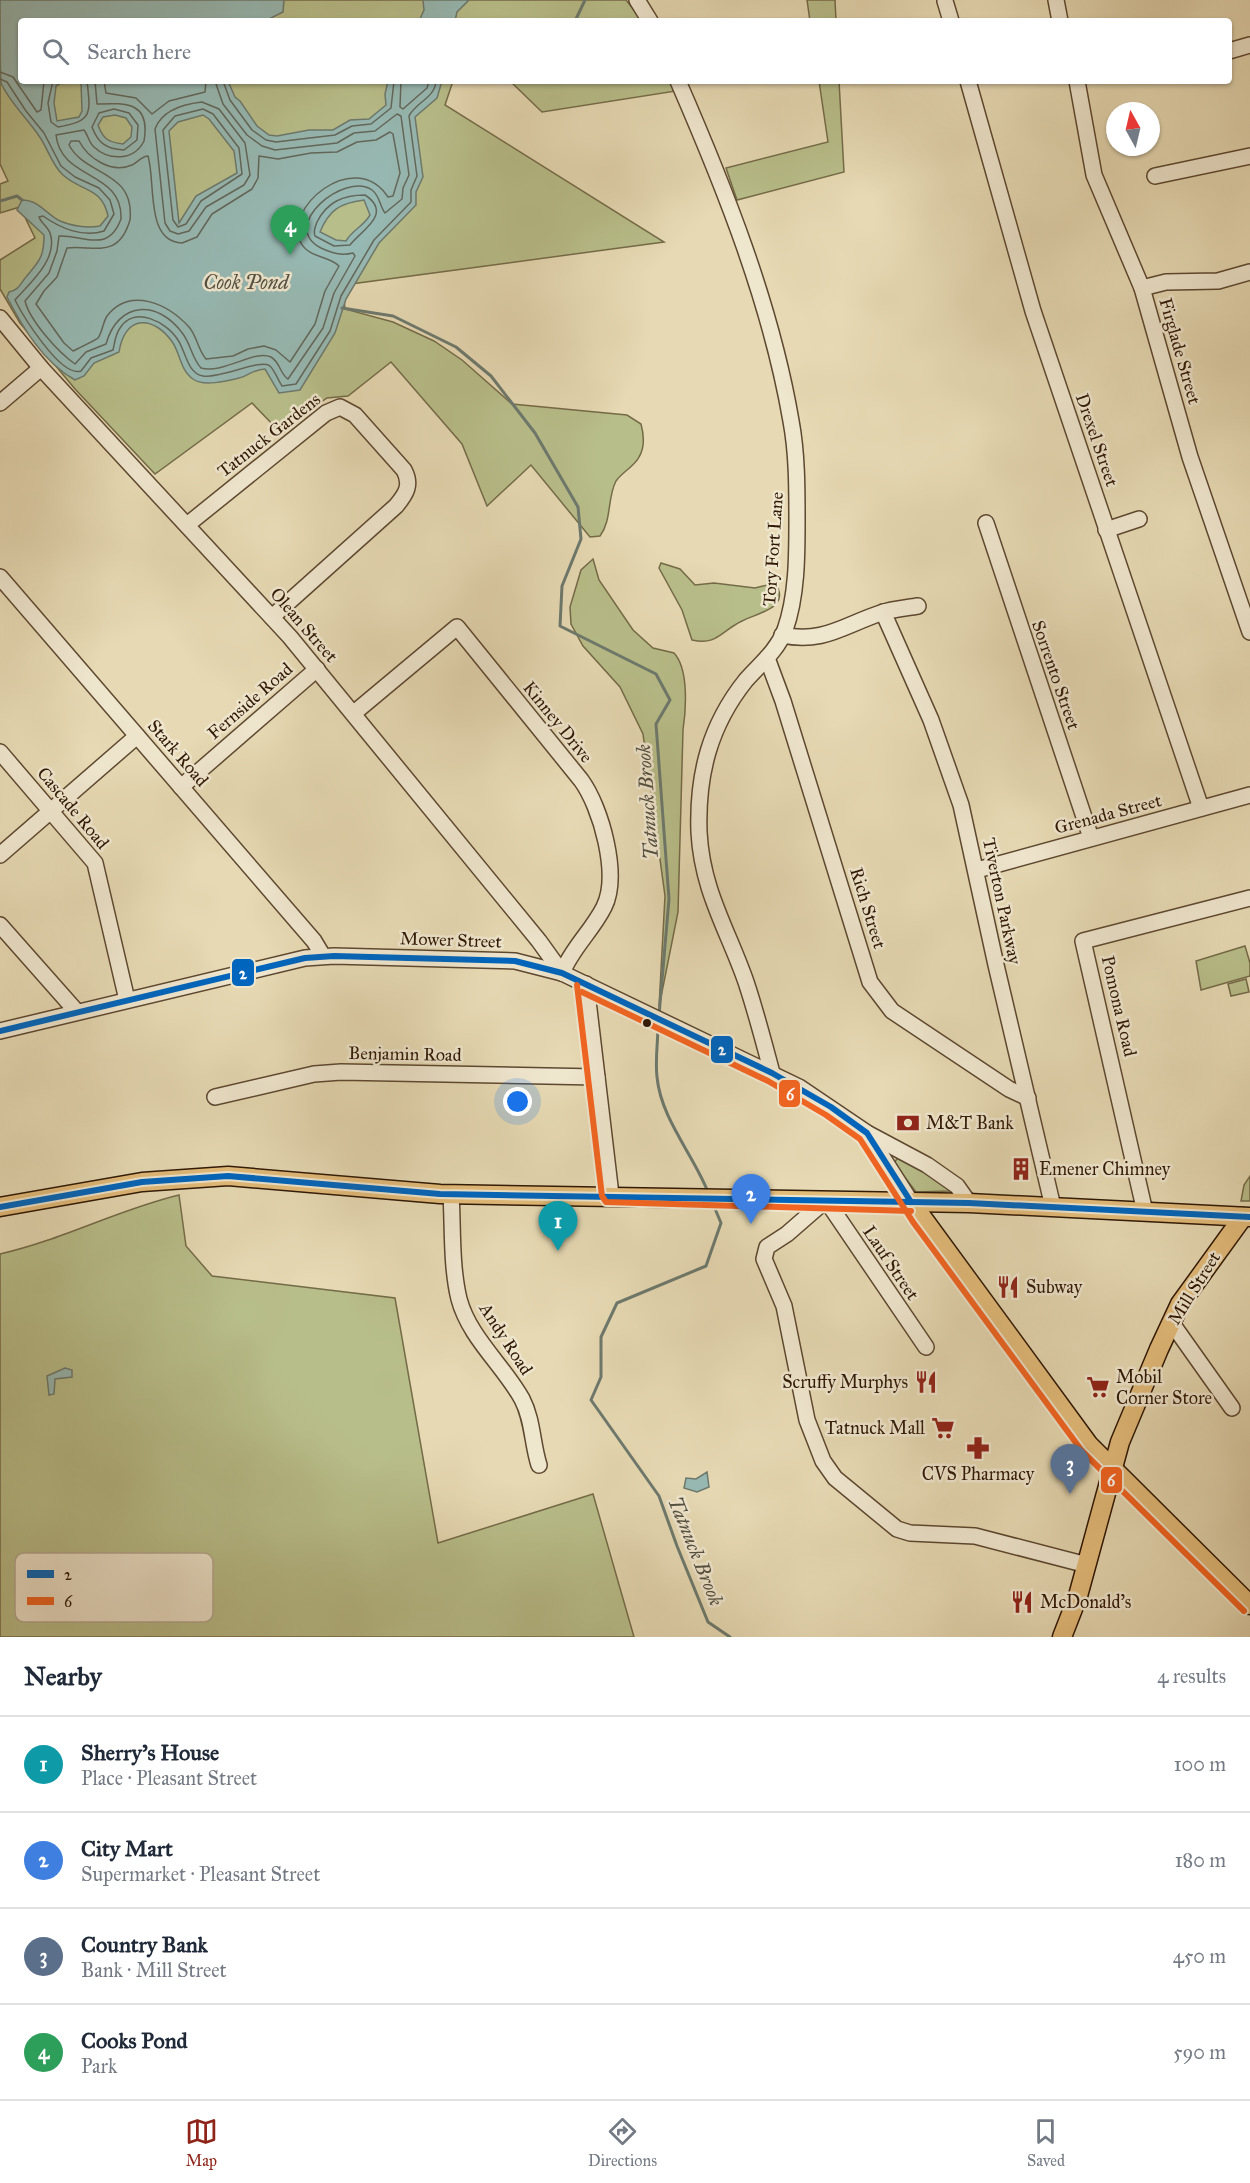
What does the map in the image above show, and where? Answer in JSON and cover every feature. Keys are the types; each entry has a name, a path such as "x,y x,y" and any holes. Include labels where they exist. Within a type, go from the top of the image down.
{"main road":[{"path":"0,1207 132,1183 199,1177 242,1177 451,1194 733,1197 969,1203 1247,1217"},
{"path":"911,1202 1066,1416 1114,1471 1250,1605"},
{"name":"Mill Street","path":"1062,1637 1087,1565 1120,1442 1171,1322 1185,1296 1247,1217"}],"street":[{"path":"637,0 649,18"},
{"path":"1056,0 1059,18"},
{"path":"945,1 950,18"},
{"path":"1232,50 1250,45"},
{"name":"Tory Fort Lane","path":"679,84 741,239 777,358 792,423 797,476 797,540 794,582 782,635 767,658 728,704 710,741 701,792 699,832 712,903 746,982 772,1073"},
{"name":"Drexel Street","path":"969,84 1033,311 1201,808"},
{"name":"Firglade Street","path":"1078,84 1094,175 1142,288 1190,457 1250,632"},
{"path":"1155,176 1250,156"},
{"path":"1142,288 1166,282 1218,281 1250,272"},
{"name":"Olean Street","path":"0,318 41,368 272,617 317,669 548,952 562,973"},
{"path":"0,403 41,368"},
{"name":"Tatnuck Gardens","path":"187,525 326,413 340,407 355,415 404,470 409,479 406,491 396,506 272,617"},
{"path":"1106,530 1139,519"},
{"name":"Sorrento Street","path":"986,523 1091,838"},
{"name":"Stark Road","path":"0,577 314,941 323,956"},
{"path":"782,635 802,640 816,638 883,612 918,606"},
{"name":"Tiverton Parkway","path":"883,612 946,756 977,870 996,965 1053,1207"},
{"name":"Kinney Drive","path":"354,713 457,627 573,771 592,795 599,812 608,866 608,889 607,898 600,913 568,956 562,973"},
{"name":"Rich Street","path":"767,658 783,701 870,982 892,1011 1009,1089 1028,1098"},
{"name":"Fernside Road","path":"181,787 317,669"},
{"path":"0,855 138,736"},
{"name":"Cascade Road","path":"0,752 95,863 127,1000"},
{"name":"Grenada Street","path":"977,870 1250,795"},
{"name":"Pomona Road","path":"1145,1212 1083,941 1250,898"},
{"path":"0,925 77,1012"},
{"name":"Mower Street","path":"0,1031 277,963 323,956 515,961 562,973 772,1073 831,1107 867,1133 927,1165 957,1186 969,1203"},
{"path":"586,984 610,1195"},
{"name":"Benjamin Road","path":"215,1097 300,1077 335,1072 597,1077"},
{"name":"Mower Street","path":"867,1133 911,1202"},
{"name":"Andy Road","path":"451,1194 455,1266 460,1300 472,1329 522,1400 529,1417 539,1465"},
{"path":"826,1200 787,1234 767,1247 764,1252 766,1265 785,1308 807,1420 816,1446 836,1478 897,1529 910,1533 975,1536 1087,1565"},
{"name":"Lauf Street","path":"826,1200 926,1347"},
{"path":"1171,1322 1232,1408"}],"green space":[{"path":"0,0 626,0 641,18 18,18 18,84 452,84 445,105 664,242 351,284 344,299 345,309 393,322 434,341 462,360 512,404 627,415 641,424 643,441 641,453 635,463 616,481 604,530 600,536 590,537 531,465 487,506 462,444 391,362 348,396 327,398 279,431 252,403 155,474 75,389 20,323 0,289 0,260 35,238 20,207 0,213 0,184 8,181 0,164"},
{"path":"807,0 835,0 836,18 810,18"},
{"path":"513,84 673,84 676,91 542,112"},
{"path":"819,84 839,84 844,172 737,200 726,168 828,142"},
{"path":"593,559 599,580 633,630 653,648 674,653 679,660 684,679 678,912 659,1007 665,896 643,734 620,687 583,646 571,624 570,607 581,570"},
{"path":"661,563 680,569 695,585 714,583 755,588 775,583 779,591 779,598 776,604 764,612 742,621 713,639 692,640 682,610 659,568"},
{"path":"1245,946 1250,963 1250,976 1201,990 1196,961"},
{"path":"1246,979 1249,992 1231,996 1228,984"},
{"path":"899,1156 944,1183 950,1191 916,1192 894,1163"},
{"path":"1250,1176 1250,1201 1241,1201 1244,1185"},
{"path":"179,1195 186,1246 212,1276 395,1298 438,1543 593,1494 634,1637 0,1637 0,1254 45,1241"}],"water":[{"name":"Cook Pond","path":"0,0 284,0 283,12 271,18 18,18 18,84 59,84 56,86 54,103 57,121 79,117 82,111 81,84 229,84 235,97 257,126 269,135 277,136 309,130 333,130 350,120 369,119 386,105 387,84 441,84 437,98 415,117 423,177 416,192 416,205 379,243 346,299 335,333 300,390 279,393 265,369 222,382 203,383 193,379 186,372 173,343 157,327 149,324 134,325 122,340 119,352 94,363 84,376 75,380 53,364 44,354 20,321 7,297 40,259 43,249 44,235 17,210 22,200 33,202 60,221 90,227 100,226 108,216 101,200 96,195 59,171 39,136 1,83","holes":["115,115 126,118 132,127 131,137 123,144 107,139 98,125 103,117","203,115 209,119 234,151 237,173 196,196 179,223 169,131 178,122","364,200 370,215 346,241 336,240 320,232 327,218 336,209"]},
{"path":"423,0 469,0 457,12 456,18 420,18 424,10"},
{"path":"65,1368 72,1370 72,1377 55,1379 54,1394 49,1395 47,1376"},
{"path":"707,1472 709,1487 697,1492 684,1488 686,1478 696,1479"}],"waterway":[{"path":"576,18 585,0"},
{"path":"0,201 17,196 22,200"},
{"name":"Tatnuck Brook","path":"342,308 393,316 456,347 491,376 535,433 578,507 581,539 562,586 560,626 656,674 670,700 656,724 669,899 659,1015"},
{"name":"Tatnuck Brook","path":"658,1025 656,1071 660,1092 671,1122 708,1192"},
{"name":"Tatnuck Brook","path":"713,1204 721,1223 706,1266 617,1303 601,1337 601,1377 591,1400 659,1496 708,1622 730,1637"}],"transit line":[{"name":"2","path":"0,1031 305,958 334,956 515,961 562,973 772,1073 831,1107 867,1133 911,1202"},
{"name":"6","path":"577,985 602,1196 606,1202 911,1211"},
{"name":"6","path":"582,992 768,1081 826,1115 860,1139 913,1222 1082,1451 1244,1611"},
{"name":"2","path":"0,1207 142,1182 228,1176 440,1194 969,1203 1250,1217"}],"place":[{"name":"Cooks Pond","path":"290,255"},
{"name":"M&T Bank","path":"908,1123"},
{"name":"Emener Chimney","path":"1021,1169"},
{"name":"City Mart","path":"751,1224"},
{"name":"Sherry's House","path":"558,1251"},
{"name":"Subway","path":"1008,1287"},
{"name":"Scruffy Murphys","path":"926,1382"},
{"name":"Mobil Corner Store","path":"1098,1387"},
{"name":"Tatnuck Mall","path":"943,1428"},
{"name":"CVS Pharmacy","path":"978,1448"},
{"name":"Country Bank","path":"1070,1494"},
{"name":"McDonald's","path":"1022,1602"}]}
